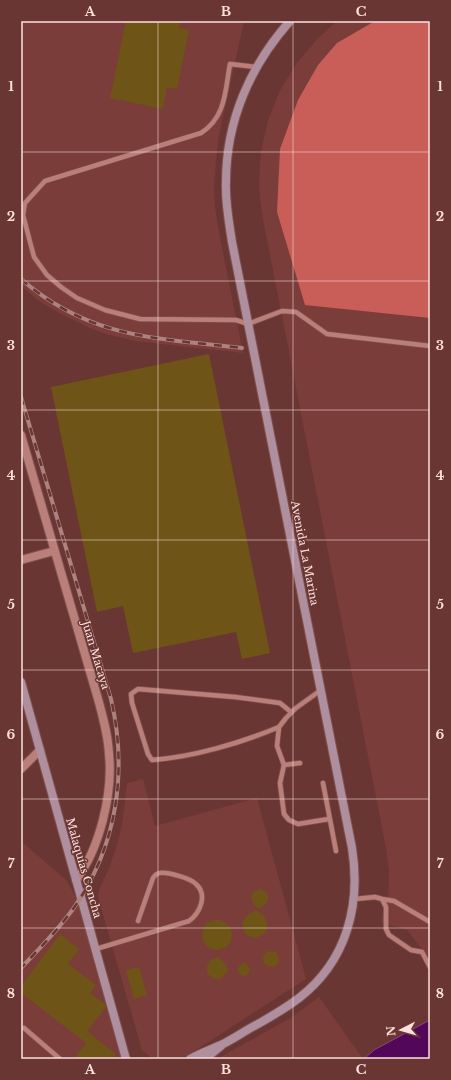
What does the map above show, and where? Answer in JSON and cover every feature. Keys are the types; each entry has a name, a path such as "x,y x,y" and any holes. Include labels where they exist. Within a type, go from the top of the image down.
{"main road":[{"name":"Avenida La Marina","path":"190,1059 222,1044 289,1006 315,984 328,968 339,950 348,928 355,899 355,874 352,848 229,226 226,196 226,169 229,141 235,115 249,80 256,67 268,48 290,21"},
{"name":"Malaquías Concha","path":"21,682 126,1059"},
{"name":"Avenida La Marina","path":"205,1059 222,1044"}],"street":[{"name":"Juan Macaya","path":"21,435 100,705 109,753 109,783 101,822 93,849 86,865 76,880"},
{"path":"21,560 54,551"},
{"path":"21,769 40,750"}],"lane":[{"path":"256,67 230,64 221,109 217,119 210,127 201,132 45,181 25,202 23,215 34,257 46,275 77,298 105,310 140,319 236,320 248,324 282,311 296,312 327,334 430,346"},
{"path":"291,712 280,702 138,689 132,694 132,703 148,754 152,760 167,759 203,752 256,737 279,727 291,712 320,690"},
{"path":"279,727 277,746 284,765 280,783 280,794 284,814 289,820 298,824 329,820"},
{"path":"284,765 300,763"},
{"path":"323,783 336,851"},
{"path":"96,949 189,921 196,915 200,908 202,899 199,888 194,882 183,877 161,872 156,874 153,878 138,922"},
{"path":"355,899 374,897 394,901 430,922"},
{"path":"382,899 386,907 386,929 389,936 411,950 422,952 430,967"},
{"path":"24,1028 60,1059"}],"shaded area":[{"path":"21,21 244,21 219,135 214,187 215,207 220,238 243,353 135,341 106,334 57,312 39,301 21,286"},
{"path":"337,21 430,21 430,959 407,930 381,922 388,896 389,884 386,848 260,198 259,183 261,151 268,120 280,91 296,64 317,39"},
{"path":"375,21 430,21 430,318 305,305 277,212 280,149 298,100 318,65 337,43"},
{"path":"143,779 155,826 257,798 306,979 182,1059 153,1059 142,1050 98,897 99,890 116,848 122,825 127,784"},
{"path":"21,841 67,881 82,908 121,1049 122,1059 21,1059"},
{"path":"319,997 363,1059 217,1059 292,1017"},
{"path":"430,1020 430,1059 364,1059 374,1050"}],"building":[{"path":"126,21 181,21 179,28 189,30 177,89 167,87 163,109 110,98"},
{"path":"209,354 270,653 242,659 236,632 133,653 123,606 97,612 51,387"},
{"path":"261,889 268,894 268,900 265,905 258,909 253,903 251,897 253,892"},
{"path":"256,910 264,916 268,924 265,933 256,938 247,935 244,932 242,923 247,915"},
{"path":"217,920 227,925 232,935 227,945 217,950 207,945 202,935 207,925"},
{"path":"60,934 79,949 68,964 96,985 90,993 105,1004 106,1007 87,1031 116,1054 112,1059 74,1059 86,1043 21,993 21,986"},
{"path":"268,951 274,951 279,956 277,965 274,967 268,967 263,962 263,956"},
{"path":"218,957 224,962 228,970 222,978 215,979 207,973 207,966 211,960"},
{"path":"243,962 250,970 248,974 244,976 240,975 237,970"},
{"path":"139,967 147,995 134,999 126,970"}],"railway":[{"path":"21,279 47,299 73,314 99,325 153,338 242,348"},
{"path":"21,397 111,699 116,726 118,754 118,781 115,808 109,835 100,860 88,885 73,909 55,932 21,968"}]}
